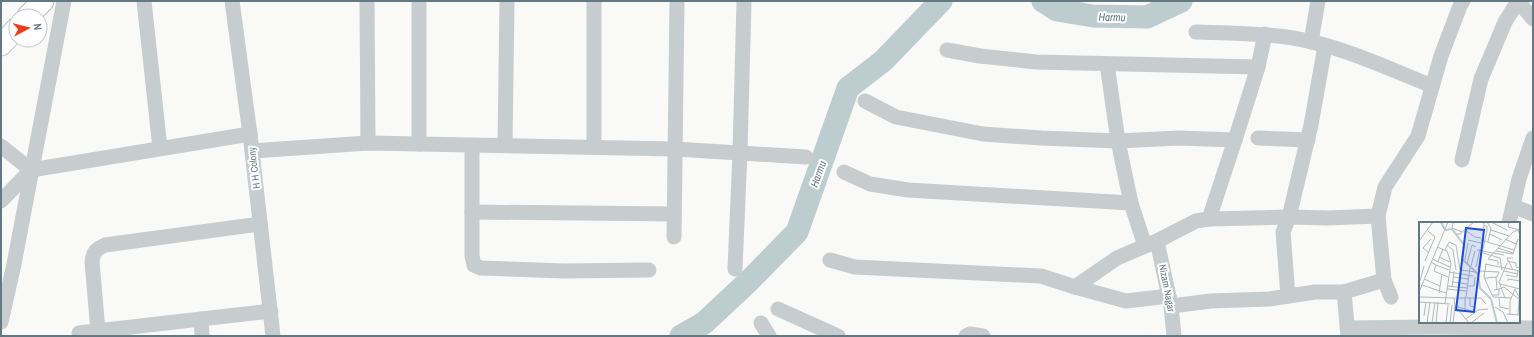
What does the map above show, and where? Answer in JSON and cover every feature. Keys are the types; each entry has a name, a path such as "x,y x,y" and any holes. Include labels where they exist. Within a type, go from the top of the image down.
{"main road":[{"path":"1,45 8,38"}],"street":[{"path":"1,322 14,264 64,1"},
{"path":"144,1 160,148"},
{"name":"H H Colony","path":"232,1 250,134 273,336"},
{"path":"367,1 368,143"},
{"path":"419,1 419,144"},
{"path":"505,145 507,1"},
{"path":"594,1 594,147"},
{"path":"674,237 677,1"},
{"path":"735,269 744,1"},
{"path":"1311,42 1318,1"},
{"path":"1390,297 1384,280 1378,216 1385,187 1418,136 1444,49 1463,1"},
{"path":"1462,160 1481,79 1505,22 1518,1 1533,19"},
{"path":"1196,32 1265,34 1311,42 1361,58 1432,86"},
{"path":"1209,220 1258,67 1265,34"},
{"path":"1288,296 1283,232 1289,217 1308,140 1325,46"},
{"path":"946,50 980,56 1036,62 1258,67"},
{"name":"Nizam Nagar","path":"1107,64 1118,141 1131,203 1151,243 1170,301 1174,336"},
{"path":"865,101 896,117 983,134 1118,141 1178,138 1235,140"},
{"path":"1,201 31,170 250,134"},
{"path":"1258,138 1308,140"},
{"path":"1509,222 1519,179 1533,138"},
{"path":"252,151 368,143 675,149 806,156"},
{"path":"472,145 472,256 474,264 481,268 565,271 649,270"},
{"path":"1,146 31,170"},
{"path":"844,172 870,184 908,190 1131,203"},
{"path":"1512,206 1533,214"},
{"path":"472,212 674,214"},
{"path":"1075,287 1117,258 1196,221 1289,217 1327,218 1378,216"},
{"path":"106,332 92,262 93,254 97,248 105,245 260,224"},
{"path":"830,260 855,267 1041,276 1126,301 1269,299 1315,292 1344,292 1384,280"},
{"path":"1344,292 1348,332 1432,327 1533,328"},
{"path":"778,309 838,336"},
{"path":"79,333 106,332 270,311"},
{"path":"201,319 202,336"},
{"path":"966,336 970,334 983,336"}],"waterway":[{"name":"Harmu","path":"681,336 704,323 749,281 797,232 848,88 883,61 941,1"},
{"name":"Harmu","path":"1043,1 1057,10 1093,16 1147,17 1181,1"}]}
